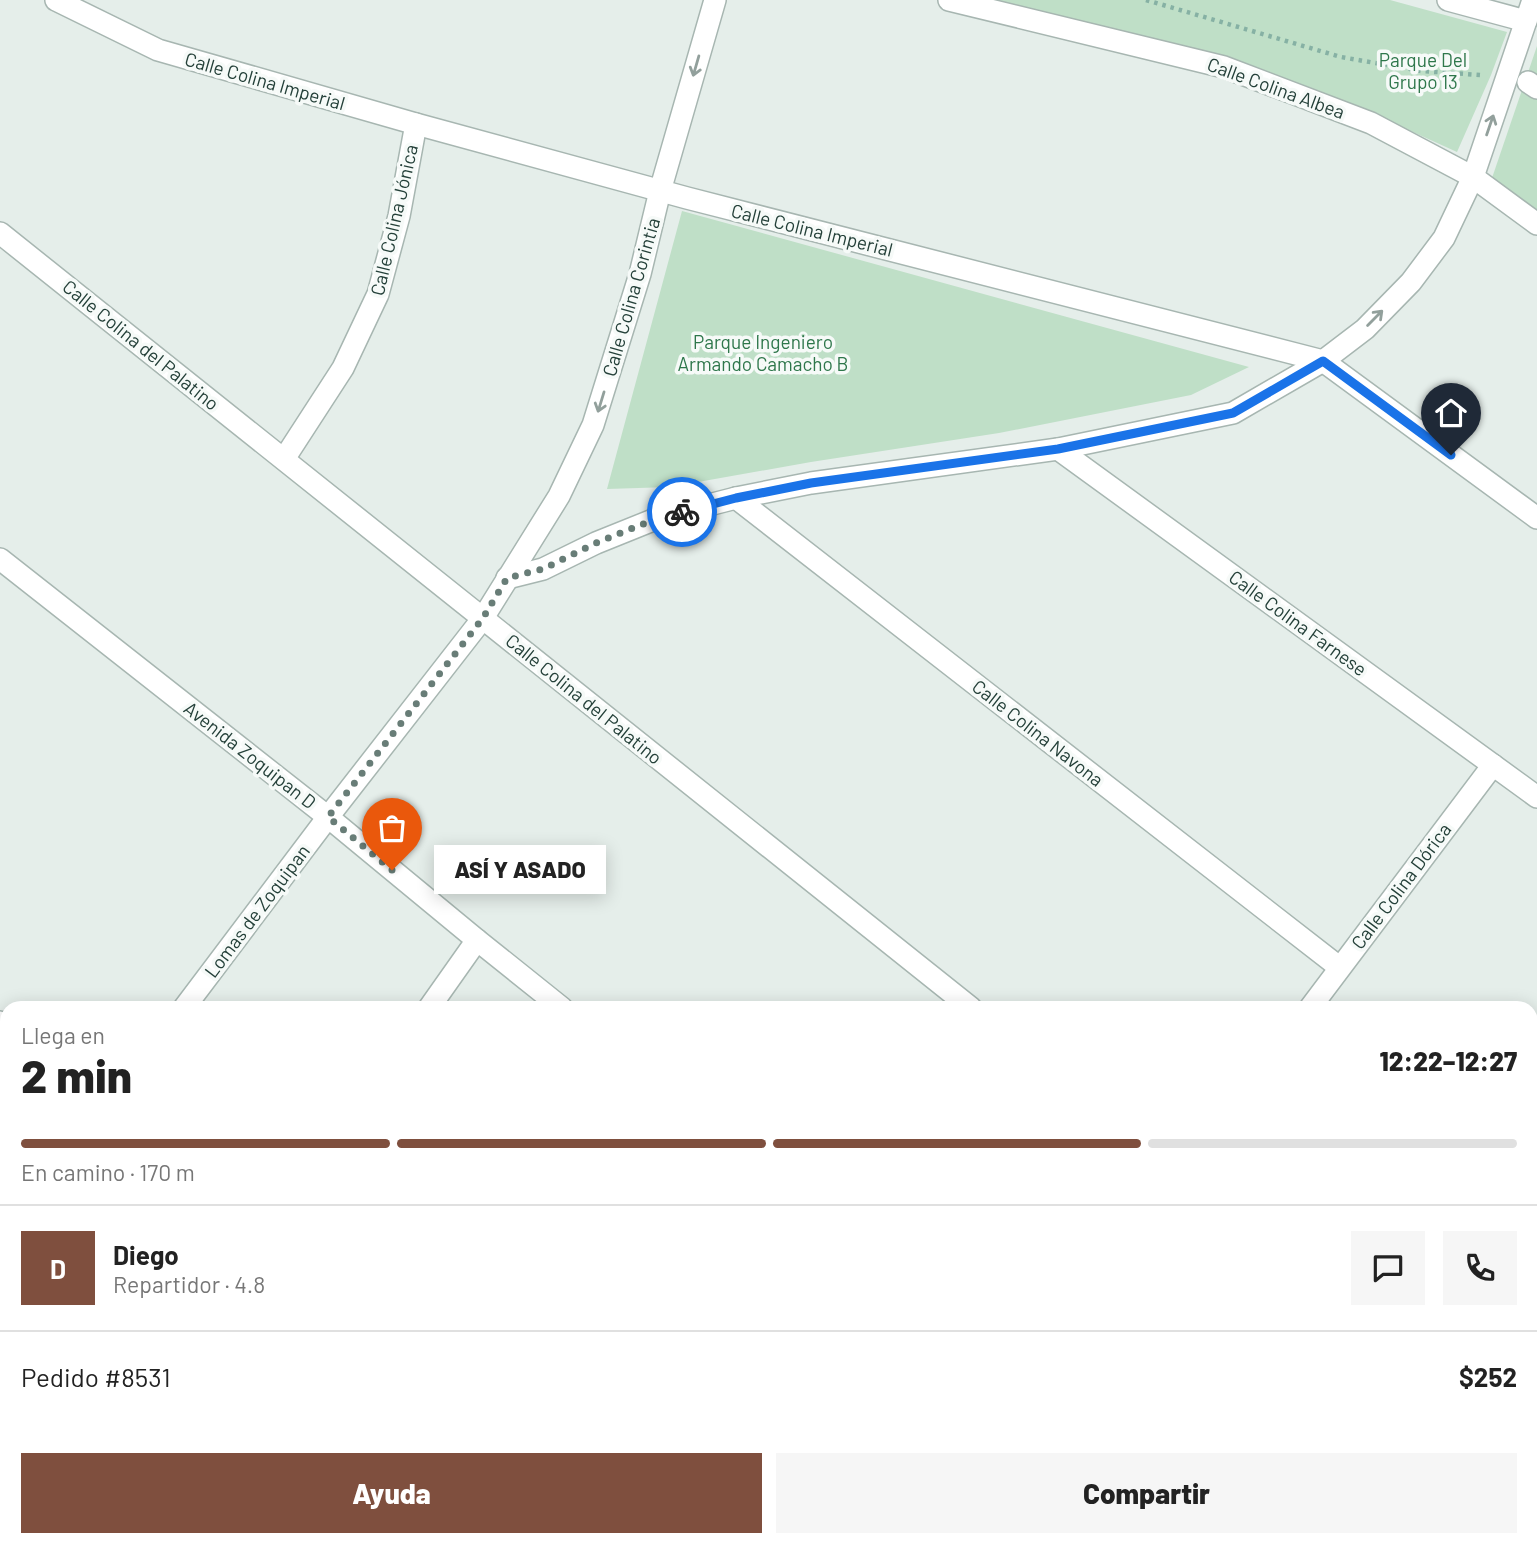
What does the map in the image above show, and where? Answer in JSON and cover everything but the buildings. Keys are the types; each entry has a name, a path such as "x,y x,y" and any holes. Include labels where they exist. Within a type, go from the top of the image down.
{"street":[{"name":"Calle Colina Imperial","path":"56,0 158,50 416,124 660,191 1323,361 1537,518"},
{"name":"Calle Colina Corintia","path":"507,578 559,496 593,425 640,274 660,191 715,0"},
{"name":"Calle Colina Albea","path":"949,0 1224,67 1371,123 1473,177 1537,223"},
{"path":"1448,0 1526,21"},
{"path":"507,578 543,569 596,543 658,518 736,498 811,483 1058,449 1233,413 1323,361 1364,328 1411,282 1444,237 1473,177 1533,0"},
{"name":"Calle Colina Jónica","path":"284,459 343,368 378,294 399,216 416,124"},
{"name":"Calle Colina del Palatino","path":"0,233 962,1001"},
{"name":"Calle Colina Farnese","path":"1058,449 1537,797"},
{"name":"Calle Colina Navona","path":"736,498 1339,967"},
{"name":"Avenida Zoquipan D","path":"0,559 328,817 553,1001"},
{"name":"Lomas de Zoquipan","path":"189,1001 483,618 507,578"},
{"name":"Calle Colina Dórica","path":"1315,1001 1493,765"},
{"path":"434,1001 477,940"}],"path":[{"path":"1146,0 1341,57 1421,71 1492,75"}],"green space":[{"name":"Parque Del Grupo 13","path":"975,0 1390,0 1507,32 1457,152 1360,108 1259,69"},
{"path":"1537,46 1537,210 1492,178"},
{"name":"Parque Ingeniero Armando Camacho B","path":"682,211 1249,367 1191,395 999,433 670,487 607,489"}],"way so far":[{"path":"392,870 328,817 483,618 507,578 543,569 596,543 658,518 682,512"}],"place":[{"name":"ASÍ Y ASADO","path":"392,870"}],"route":[{"path":"682,512 811,483 1058,449 1233,413 1323,361 1451,455"}]}
